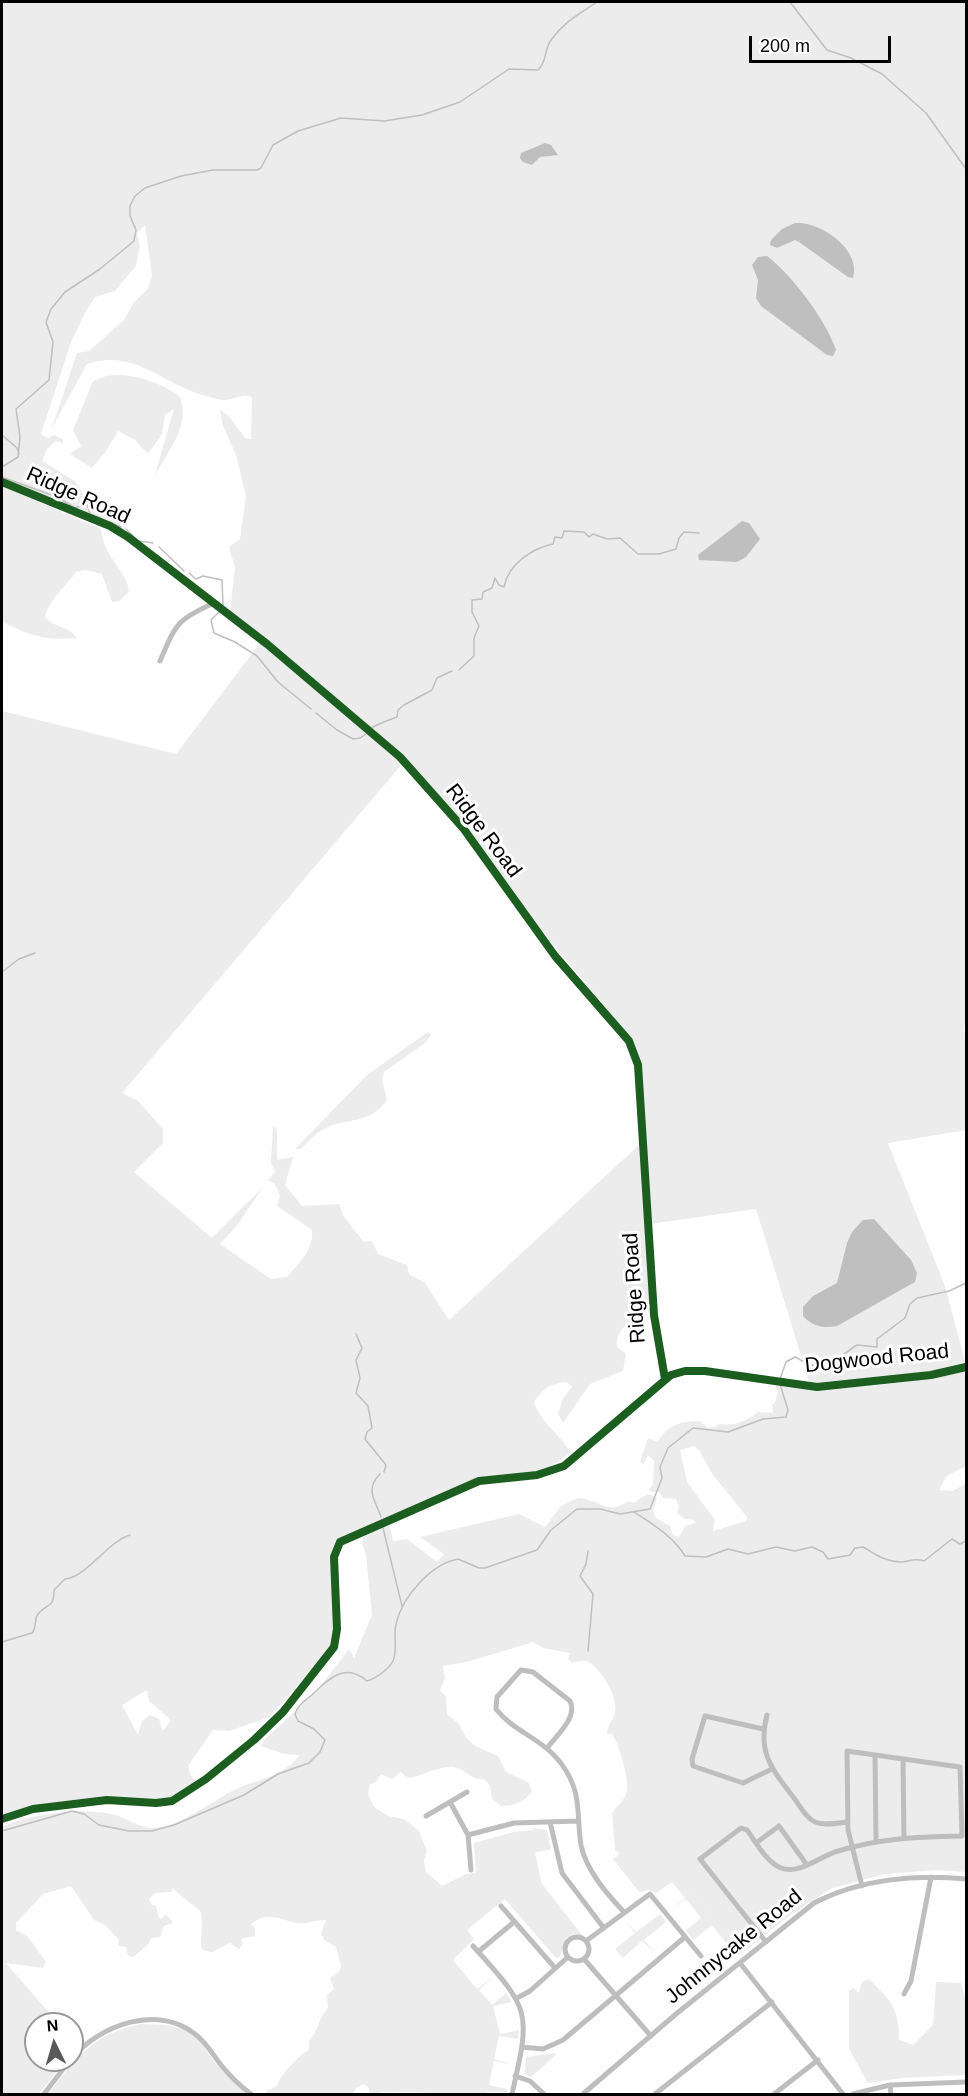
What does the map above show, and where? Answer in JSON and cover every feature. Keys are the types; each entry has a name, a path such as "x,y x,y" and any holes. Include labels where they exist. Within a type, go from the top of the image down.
{"street":[{"name":"Ridge Road","path":"2,482 120,531 214,603 400,757 463,828 555,956 633,1045 638,1065 654,1316 664,1378"},
{"path":"160,661 171,634 182,619 214,603"},
{"name":"Dogwood Road","path":"2,1820 33,1809 107,1800 165,1802 190,1790 271,1725 330,1655 336,1639 334,1557 340,1542 479,1481 537,1475 556,1470 574,1459 664,1378 676,1372 689,1371 825,1387 931,1375 966,1367"},
{"path":"548,1747 572,1716 573,1706 570,1701 533,1672 521,1670 497,1697 496,1709 548,1747 566,1770 573,1785 581,1847 587,1863 623,1911"},
{"path":"767,1715 763,1730 764,1752 772,1769 808,1817 817,1823 848,1822"},
{"path":"763,1730 705,1716 692,1759 693,1766 743,1783 772,1769"},
{"path":"862,1886 848,1822 847,1751 960,1767 966,1765"},
{"path":"875,1755 876,1840"},
{"path":"903,1759 904,1838"},
{"path":"766,1942 700,1859 741,1828 770,1861 780,1868 791,1869 876,1840 964,1836 960,1767"},
{"path":"426,1816 467,1792"},
{"path":"450,1803 468,1835 471,1870"},
{"path":"550,1821 562,1873 603,1927"},
{"path":"468,1835 514,1823 579,1821"},
{"path":"756,1843 779,1826 807,1865"},
{"path":"904,1994 911,1981 931,1877"},
{"name":"Johnnycake Road","path":"582,2094 814,1903 862,1886 895,1880 931,1877 966,1879"},
{"path":"586,1941 623,1911 650,1894 701,1956"},
{"path":"501,1906 555,1968"},
{"path":"478,1952 514,1922"},
{"path":"522,2047 537,2049 558,2043 685,1937"},
{"path":"574,1938 586,1941 588,1952 584,1959 578,1961 568,1957 565,1950 567,1942 574,1938"},
{"path":"473,1946 517,1998 525,2025 512,2094"},
{"path":"517,1998 568,1957"},
{"path":"584,1959 651,2036"},
{"path":"740,1963 843,2094"},
{"path":"655,2094 772,2002"},
{"path":"84,2047 95,2037 113,2027 139,2021 166,2021 197,2035 223,2067 251,2094"},
{"path":"774,2094 818,2060"},
{"path":"44,2094 61,2072"},
{"path":"515,2076 530,2081 543,2094"},
{"path":"853,2094 890,2085 966,2082"},
{"path":"890,2085 891,2094"}],"shaded area":[{"path":"2,2 966,2 966,1014 964,1032 966,1033 966,1130 888,1143 945,1286 966,1365 931,1373 810,1385 756,1209 650,1224 640,1059 633,1040 532,919 466,827 408,762 230,612 235,568 229,547 240,539 246,496 236,455 222,423 220,410 228,415 246,439 251,439 252,397 217,399 190,391 135,364 104,360 87,364 52,428 77,353 89,351 124,320 134,302 147,290 152,276 145,225 137,233 140,245 136,266 115,291 95,297 86,311 71,342 41,434 48,438 54,435 63,439 63,443 56,441 47,449 42,461 75,481 86,498 110,509 118,517 120,528 2,479"},
{"path":"545,143 551,145 558,155 540,157 532,165 523,162 520,158 521,153"},
{"path":"795,223 816,227 837,239 851,257 854,268 853,278 848,277 795,240 777,248 770,245 771,240 782,229"},
{"path":"767,256 787,274 825,325 836,350 833,356 827,355 761,306 756,298 758,280 752,265 758,257"},
{"path":"125,375 145,379 180,397 183,408 180,429 154,478 174,409 165,415 162,434 148,454 135,440 118,431 92,468 70,454 81,446 73,430 93,381 106,376"},
{"path":"2,486 101,529 106,549 125,578 129,592 119,601 112,602 102,574 85,570 76,572 54,599 45,617 70,631 77,638 56,639 38,636 2,621"},
{"path":"742,521 749,523 760,539 746,557 737,562 699,560 698,555"},
{"path":"260,643 403,763 122,1093 138,1101 163,1129 163,1143 134,1172 212,1238 263,1187 238,1224 220,1244 271,1279 287,1277 308,1250 312,1230 277,1206 280,1196 275,1184 268,1180 275,1172 271,1163 273,1126 277,1130 277,1160 293,1157 285,1185 302,1206 339,1204 344,1217 364,1242 372,1241 378,1254 407,1265 409,1274 425,1283 449,1320 640,1144 650,1310 627,1324 619,1334 617,1347 626,1354 623,1371 590,1384 563,1423 558,1414 563,1398 572,1387 567,1382 548,1388 534,1402 541,1416 571,1453 547,1470 479,1477 337,1539 332,1548 334,1620 331,1647 270,1717 229,1731 213,1730 188,1766 191,1776 198,1783 171,1798 155,1801 118,1797 84,1800 3,1814 2,711 176,754","holes":["147,1690 149,1701 171,1720 163,1731 159,1719 150,1715 142,1721 138,1735 122,1705"]},
{"path":"428,1032 431,1035 425,1043 384,1072 382,1080 387,1100 377,1111 365,1117 326,1128 301,1149 295,1149 367,1075"},
{"path":"874,1219 911,1260 917,1273 915,1282 837,1326 823,1327 810,1322 803,1316 803,1307 813,1296 837,1283 852,1232 863,1220"},
{"path":"966,1370 966,1466 947,1476 939,1490 952,1491 966,1484 966,1872 936,1870 885,1874 832,1888 789,1916 741,1954 661,1852 740,1953 736,1956 712,1925 693,1940 686,1930 701,1918 686,1899 671,1911 685,1898 672,1882 656,1893 649,1890 639,1892 613,1859 620,1854 615,1850 612,1813 625,1797 627,1781 618,1746 612,1734 607,1734 615,1706 607,1683 591,1664 584,1661 572,1663 568,1659 570,1653 543,1648 533,1642 467,1662 443,1666 445,1678 440,1690 446,1697 447,1714 458,1723 466,1737 475,1746 498,1756 506,1772 528,1782 532,1791 530,1795 514,1804 501,1806 492,1799 490,1786 484,1779 476,1778 454,1767 442,1768 409,1778 401,1772 392,1779 381,1774 375,1783 370,1784 368,1794 374,1807 388,1816 404,1819 419,1831 427,1851 424,1861 426,1872 442,1886 466,1874 476,1873 474,1843 514,1832 533,1830 533,1828 547,1830 551,1849 535,1853 542,1884 582,1935 573,1934 566,1938 560,1957 556,1958 505,1899 467,1930 474,1939 453,1960 477,1989 493,1977 479,1990 492,2005 506,1993 512,2002 493,2006 500,2034 519,2030 518,2039 499,2036 494,2059 512,2065 494,2061 489,2085 507,2089 507,2092 370,2094 368,2087 364,2084 356,2088 353,2094 267,2094 266,2091 277,2086 290,2066 309,2050 309,2041 328,2008 327,1995 334,1989 330,1978 339,1972 341,1966 336,1947 324,1940 321,1933 326,1920 300,1923 274,1917 262,1918 251,1924 255,1928 255,1936 241,1939 243,1944 239,1949 230,1943 212,1952 202,1950 200,1911 172,1888 172,1892 155,1893 149,1899 152,1905 156,1906 159,1918 161,1919 166,1914 173,1923 164,1926 160,1937 151,1938 149,1944 133,1957 128,1956 126,1947 118,1946 119,1940 105,1925 94,1920 71,1886 43,1894 16,1923 16,1930 28,1937 46,1962 43,1968 6,1963 49,2012 24,2012 24,2072 56,2072 39,2094 2,2094 2,1827 42,1815 89,1812 115,1815 137,1825 163,1827 185,1819 236,1789 272,1776 290,1765 299,1755 285,1754 261,1746 265,1739 315,1693 349,1649 354,1658 372,1615 366,1555 362,1543 364,1536 389,1522 393,1541 407,1539 437,1562 444,1554 420,1537 519,1514 545,1527 561,1506 578,1498 615,1507 628,1501 634,1503 648,1495 657,1498 653,1511 656,1518 670,1526 673,1535 679,1537 685,1526 695,1523 694,1520 685,1519 677,1513 679,1507 676,1499 663,1498 659,1492 651,1492 649,1489 653,1485 654,1461 648,1455 644,1464 640,1462 648,1438 658,1442 670,1428 687,1422 700,1421 708,1428 719,1424 729,1425 740,1422 758,1412 773,1413 772,1405 775,1403 778,1391 774,1383 819,1388 845,1388 896,1383","holes":["694,1446 699,1450 713,1475 747,1517 746,1521 713,1531 715,1520 687,1482 680,1450"]},
{"path":"660,1914 666,1922 644,1940 656,1954 642,1941 623,1958 615,1949 635,1933 624,1919 636,1932"},
{"path":"869,1979 883,1993 895,2012 899,2040 913,2045 933,2025 936,1982 961,1983 966,2001 966,2075 901,2078 868,2083 849,2049 849,1991 853,1988 859,1993 862,1982"},
{"path":"141,2024 166,2025 184,2029 198,2039 216,2064 246,2094 48,2094 66,2072 84,2072 84,2052 87,2049 124,2028"},
{"path":"555,2053 556,2055 531,2077 525,2074 526,2057"}],"waterway":[{"path":"2,467 18,457 20,437 16,409 49,380 53,342 46,322 51,309 65,292 100,269 134,241 136,230 130,216 130,206 135,196 145,188 181,176 213,170 257,170 261,168 273,145 298,131 341,118 384,121 422,115 460,102 509,69 538,70 556,33 597,2"},
{"path":"790,2 827,50 851,58 882,74 926,113 966,169"},
{"path":"2,435 17,448 19,454"},
{"path":"2,477 57,497 75,508 87,504 90,514 121,527"},
{"path":"126,529 138,541 153,543"},
{"path":"459,670 474,656 474,638 479,626 472,612 472,600 482,599 483,592 492,588 495,578 499,585 504,587 506,579 522,558 537,549 553,544 555,537 562,538 564,531 584,532 589,537 593,534 607,539 620,538 638,554 659,554 676,549 679,538 684,532 699,533"},
{"path":"159,547 184,571"},
{"path":"189,573 196,579 203,576 222,580 223,605"},
{"path":"219,612 211,620 214,633 235,642 257,656 278,682 311,709"},
{"path":"370,729 397,717 398,710 432,690 437,678 452,671"},
{"path":"316,713 337,730 353,739 366,734"},
{"path":"2,972 19,959 35,953"},
{"path":"780,1379 786,1362 795,1357 808,1364 822,1366 834,1361 857,1345 877,1347 877,1339 905,1318 910,1304 917,1298 949,1291 966,1283"},
{"path":"356,1334 362,1348 356,1360 360,1378 356,1393 368,1406 372,1428 367,1432 365,1439 386,1465 384,1472"},
{"path":"2,1831 72,1811 84,1814 99,1825 129,1831 152,1831 174,1825 244,1795 278,1774 309,1763 320,1752 325,1740 314,1729 298,1721 295,1714 298,1707 332,1677 352,1673 367,1681 378,1676 388,1667 394,1657 395,1629 399,1614 411,1593 428,1575 438,1567 458,1559 479,1568 485,1568 537,1550 551,1530 577,1509 600,1509 620,1514 650,1509 662,1478 660,1467 668,1448 693,1428 728,1432 763,1419 786,1417 788,1410 780,1384"},
{"path":"380,1474 372,1490 381,1517"},
{"path":"634,1512 668,1536 685,1556 706,1557 728,1549 748,1554 776,1547 795,1551 812,1547 823,1552 828,1559 850,1555 855,1548 863,1547 889,1560 924,1561 952,1539 960,1544 966,1541"},
{"path":"383,1528 402,1606"},
{"path":"2,1642 32,1633 38,1614 52,1603 54,1590 65,1579 81,1572 113,1545 130,1535"},
{"path":"588,1551 586,1564 580,1576 593,1594 588,1651"}],"cycle path":[{"path":"2,482 110,526 128,537 267,644 400,757 463,828 555,956 629,1041 638,1065 654,1315 665,1379"},
{"path":"2,1819 33,1809 107,1800 156,1803 172,1801 206,1779 254,1740 283,1712 334,1647 337,1629 334,1557 340,1542 479,1481 537,1475 564,1466 671,1375 685,1371 705,1371 817,1387 931,1375 966,1367"}]}
